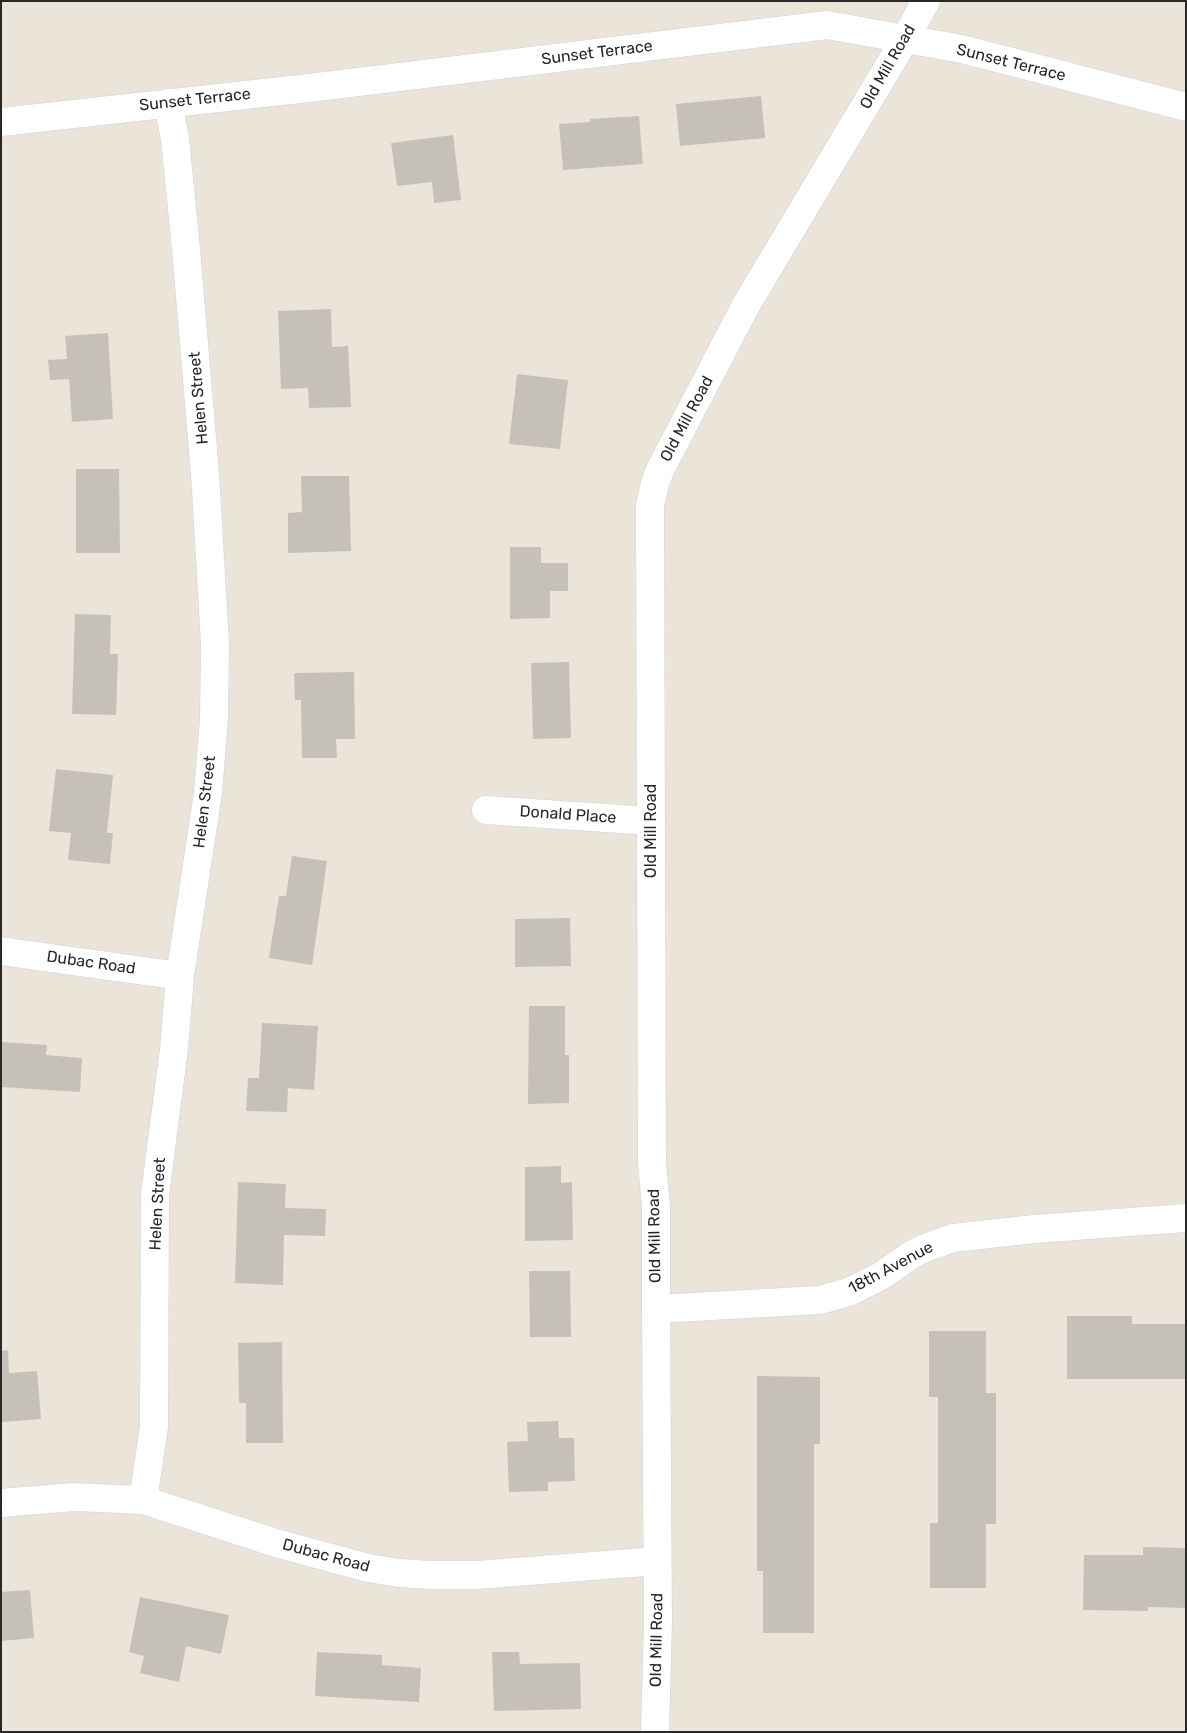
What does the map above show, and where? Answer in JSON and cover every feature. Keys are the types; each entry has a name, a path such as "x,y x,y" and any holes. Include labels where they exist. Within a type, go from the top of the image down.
{"street":[{"name":"Old Mill Road","path":"655,1732 657,1561 656,1206 652,1164 650,506 655,483 661,468 746,305 926,1"},
{"name":"Sunset Terrace","path":"1,122 827,25 962,50 1186,107"},
{"name":"Helen Street","path":"142,1500 154,1427 155,1194 174,1050 180,976 208,793 214,718 214,643 205,472 186,238 175,139 168,102"},
{"name":"Donald Place","path":"486,810 651,821"},
{"name":"Dubac Road","path":"1,951 180,976"},
{"name":"18th Avenue","path":"656,1309 820,1300 849,1292 881,1276 911,1255 952,1238 1034,1229 1186,1218"},
{"name":"Dubac Road","path":"1,1503 74,1497 142,1500 276,1542 368,1568 430,1576 477,1575 657,1561"}],"building":[{"path":"761,96 765,138 680,146 676,104"},
{"path":"639,116 643,164 563,170 559,124 590,122 590,119"},
{"path":"453,135 461,200 434,203 432,182 397,186 391,143"},
{"path":"331,309 332,347 348,346 351,407 309,408 308,388 281,389 278,311"},
{"path":"108,333 113,419 72,422 69,379 50,380 48,360 67,359 65,336"},
{"path":"517,374 568,380 560,449 509,444"},
{"path":"76,469 119,469 120,553 76,553"},
{"path":"301,476 349,476 351,551 288,553 288,513 302,512"},
{"path":"510,547 541,547 541,563 568,563 568,591 550,591 550,618 510,619"},
{"path":"75,614 111,615 110,654 118,654 116,715 72,714"},
{"path":"569,662 571,738 533,739 531,663"},
{"path":"354,672 355,739 336,739 337,758 302,758 301,700 295,700 294,673"},
{"path":"56,769 113,775 107,833 113,833 110,864 68,860 71,833 49,831"},
{"path":"292,856 327,861 312,965 269,958 279,896 286,896"},
{"path":"570,918 571,966 515,967 515,919"},
{"path":"529,1006 565,1006 565,1055 569,1055 569,1103 528,1104"},
{"path":"262,1023 318,1026 314,1090 288,1088 287,1112 246,1111 248,1078 259,1078"},
{"path":"1,1042 47,1045 46,1055 82,1058 80,1092 1,1087"},
{"path":"561,1166 561,1183 572,1182 573,1240 525,1241 525,1167"},
{"path":"238,1182 286,1184 285,1208 326,1209 325,1236 284,1235 283,1285 235,1283"},
{"path":"529,1271 570,1271 571,1337 530,1337"},
{"path":"1067,1316 1132,1316 1132,1324 1186,1324 1186,1379 1067,1379"},
{"path":"929,1331 986,1331 986,1393 996,1393 996,1524 986,1524 986,1588 930,1588 930,1523 938,1523 938,1397 929,1397"},
{"path":"282,1342 283,1443 246,1443 246,1403 239,1403 238,1343"},
{"path":"8,1350 9,1373 37,1371 41,1419 1,1422 1,1351"},
{"path":"757,1376 820,1377 820,1444 814,1444 814,1633 763,1633 763,1571 757,1571"},
{"path":"558,1421 559,1438 574,1438 575,1481 548,1482 548,1491 509,1492 507,1442 528,1441 527,1422"},
{"path":"1143,1547 1186,1548 1186,1608 1148,1607 1148,1611 1083,1610 1084,1555 1143,1555"},
{"path":"30,1590 34,1638 1,1641 1,1592"},
{"path":"140,1597 229,1615 221,1654 186,1646 179,1682 140,1673 144,1656 129,1652"},
{"path":"317,1652 382,1655 382,1665 421,1668 419,1702 315,1696"},
{"path":"492,1652 519,1652 520,1664 580,1663 581,1709 494,1711"}]}
